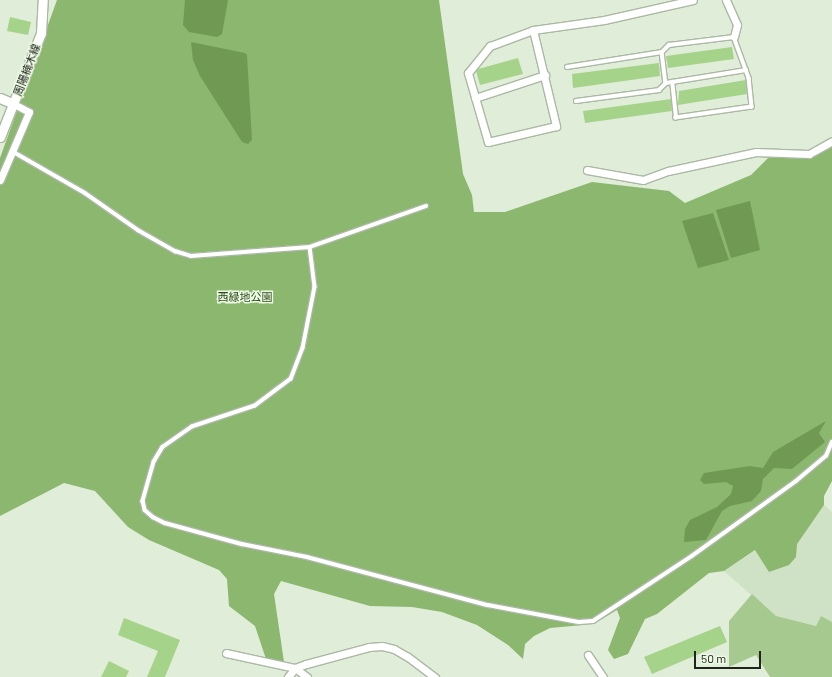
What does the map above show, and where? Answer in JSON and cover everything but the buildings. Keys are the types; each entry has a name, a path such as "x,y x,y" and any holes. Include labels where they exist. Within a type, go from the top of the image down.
{"street":[{"name":"周陽楠木線","path":"0,137 2,124 14,104 41,33 43,0"},
{"path":"533,30 556,126 488,142 468,73 490,46 533,30 604,20 692,0"},
{"path":"726,0 736,25 734,37"},
{"path":"475,98 545,75"},
{"path":"0,98 29,112 0,180"},
{"path":"587,170 643,180 668,171 756,152 810,154 832,141"},
{"path":"288,677 295,668 369,647 382,646 404,654 435,677"},
{"path":"226,653 295,668 307,677"},
{"path":"588,655 603,677"}],"lane":[{"path":"567,67 662,52 669,45 734,37 746,70 752,107 676,118 672,82"},
{"path":"662,52 666,83"},
{"path":"576,101 659,90 666,83 746,70"},
{"path":"12,151 79,190 138,230 175,251 191,256 310,247 426,206"},
{"path":"310,247 315,288 303,348 291,380 256,406 192,427 163,447 154,462 143,502 145,510 153,517 165,523 242,544 307,557 488,604 580,622 593,621 692,556 796,481 826,456 832,442"}],"shaded area":[{"path":"185,0 228,0 222,34 217,37 189,32 183,25"},
{"path":"191,42 245,53 247,55 252,140 248,144 242,142 200,76 193,60"},
{"path":"750,201 760,250 731,258 716,210"},
{"path":"713,213 729,260 698,268 682,221"},
{"path":"826,421 819,433 825,442 792,469 774,468 763,479 761,491 752,501 730,506 722,511 706,540 684,542 685,529 690,520 717,507 731,494 733,486 726,482 704,484 700,480 704,473 750,466 763,468 773,452"},
{"path":"824,505 832,512 832,622 821,616 816,626 775,616 724,571 756,550 796,557 796,544"},
{"path":"752,594 776,616 816,626 821,616 832,622 832,677 770,677 756,655 729,667 729,621"}],"green space":[{"name":"西緑地公園","path":"57,0 439,0 463,174 472,195 474,212 505,212 592,182 669,191 685,203 751,175 768,158 808,156 832,145 832,481 824,496 824,505 797,544 796,557 789,565 769,572 755,550 724,571 709,573 657,614 645,619 628,654 614,659 608,650 620,618 617,610 602,619 583,625 550,628 534,636 525,644 523,659 508,645 477,625 442,612 412,607 370,606 281,581 274,594 284,662 266,659 255,626 229,606 227,579 219,570 149,540 128,527 95,491 64,483 0,516 0,158"}]}
